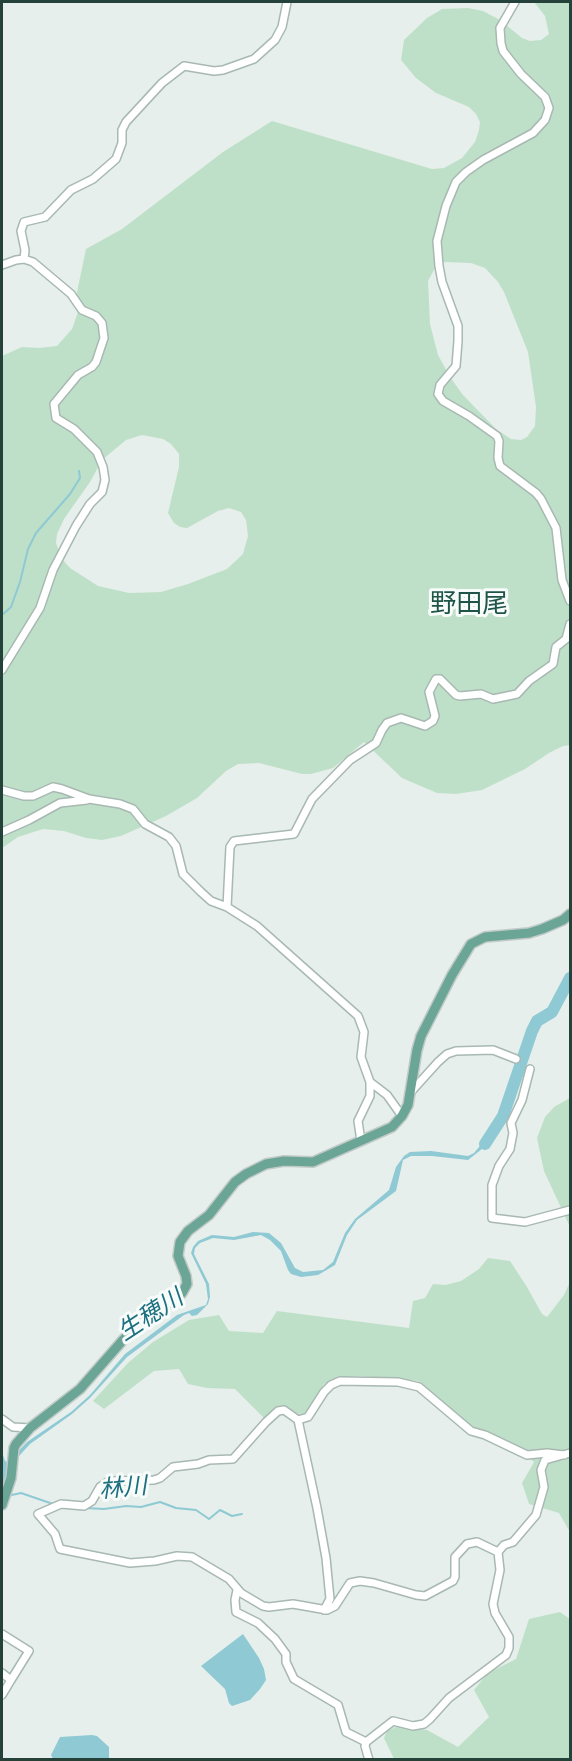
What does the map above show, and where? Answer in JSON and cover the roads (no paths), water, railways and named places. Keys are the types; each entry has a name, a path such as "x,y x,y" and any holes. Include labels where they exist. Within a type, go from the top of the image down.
{"main road":[{"path":"4,1500 16,1444 30,1428 80,1389 144,1319 174,1301 182,1293 187,1284 178,1256 180,1242 188,1232 209,1215 239,1178 266,1164 284,1161 313,1162 392,1127 402,1116 410,1093 421,1036 452,975 471,945 484,937 528,933 542,929 563,920 570,914"}],"street":[{"path":"24,259 25,250 21,231 24,222 45,217 71,190 93,179 116,159 126,122 162,83 184,66 214,71 254,59 275,40 282,27 287,2"},
{"path":"515,2 500,28 503,51 521,74 545,97 549,108 545,120 533,133 483,160 466,172 456,182 446,206 437,241 439,266 442,282 456,318 458,341 456,366 440,385 438,394 443,401 470,416 497,436 500,441 498,458 500,466 541,499 556,528 562,580 570,601"},
{"path":"2,264 24,259 39,266 71,294 82,310 99,319 103,327 104,338 96,362 78,375 54,404 56,418 74,429 97,452 105,480 102,492 90,504 76,526 53,570 40,608 2,670"},
{"path":"227,907 230,847 234,841 290,835 296,832 312,799 350,760 376,743 387,723 401,718 424,726 433,721 435,716 429,692 436,679 440,679 456,695 460,696 481,694 493,699 517,694 529,681 553,664 556,647 566,639 570,624"},
{"path":"2,790 33,796 53,787 89,799 133,809 146,824 170,837 176,846 183,874 211,901 227,907 257,926 358,1016 364,1035 362,1057 370,1082 370,1096 358,1121 361,1141"},
{"path":"2,832 60,803 89,799"},
{"path":"410,1093 438,1062 447,1054 456,1051 493,1050 516,1059"},
{"path":"530,1069 522,1100 511,1124 513,1133 510,1149 499,1166 492,1185 492,1218 514,1222 531,1221 570,1210"},
{"path":"370,1082 387,1095 402,1116"},
{"path":"298,1420 308,1418 324,1392 335,1382 362,1380 398,1382 423,1389 443,1409 471,1431 485,1435 527,1455 567,1454"},
{"path":"324,1610 330,1599 317,1508 298,1420 284,1410 278,1411 266,1422 233,1459 209,1460 174,1467 154,1480 109,1481 100,1487 92,1501 84,1506 59,1505 38,1514 55,1534 60,1549 130,1563 188,1556 229,1579 237,1590 263,1606 275,1607 293,1604 324,1610 334,1606 352,1582 374,1582 426,1596 453,1581 456,1574 455,1557 467,1544 477,1542 498,1552"},
{"path":"2,1419 13,1427 30,1428"},
{"path":"369,1760 366,1742 393,1721 413,1726 424,1724 448,1698 506,1654 509,1648 509,1637 495,1613 493,1604 500,1570 498,1552 504,1545 513,1542 536,1515 544,1487 541,1470 545,1460 567,1454"},
{"path":"237,1590 236,1612 258,1623 276,1639 286,1654 289,1670 294,1679 334,1701 340,1708 346,1732 366,1742"},
{"path":"2,1634 29,1652 2,1695"},
{"path":"2,1673 11,1680"}],"water":[{"name":"生穂川","path":"498,1130 492,1141 468,1160 411,1156 403,1160 396,1191 357,1220 347,1235 335,1265 318,1275 301,1277 291,1274 281,1251 261,1235 234,1240 213,1238 200,1243 195,1248 194,1254 209,1284 208,1304 197,1315 192,1316 189,1313 184,1315 127,1357 90,1398 30,1444 9,1467 2,1493 2,1452 5,1461 8,1462 27,1442 71,1412 90,1395 125,1354 177,1315 206,1305 208,1299 206,1284 191,1253 198,1241 212,1235 234,1237 253,1232 269,1233 281,1243 295,1268 303,1272 323,1270 333,1262 345,1233 355,1219 389,1190 396,1167 404,1156 410,1152 431,1151 468,1156 474,1153 490,1134"},
{"path":"243,1634 259,1658 266,1680 250,1700 232,1706 225,1689 201,1666"},
{"path":"97,1736 109,1747 109,1759 53,1759 51,1755 60,1737"}],"waterway":[{"path":"2,615 11,607 28,549 36,533 70,494 80,478 79,471"},
{"name":"生穂川","path":"485,1144 503,1116 537,1021 552,1012 570,978"},
{"name":"林川","path":"7,1496 21,1493 53,1504"},
{"name":"林川","path":"85,1508 141,1507 160,1502 176,1508 196,1510 209,1519 220,1510 232,1516 242,1514"}],"district":[{"name":"野田尾","path":"469,605"}]}
